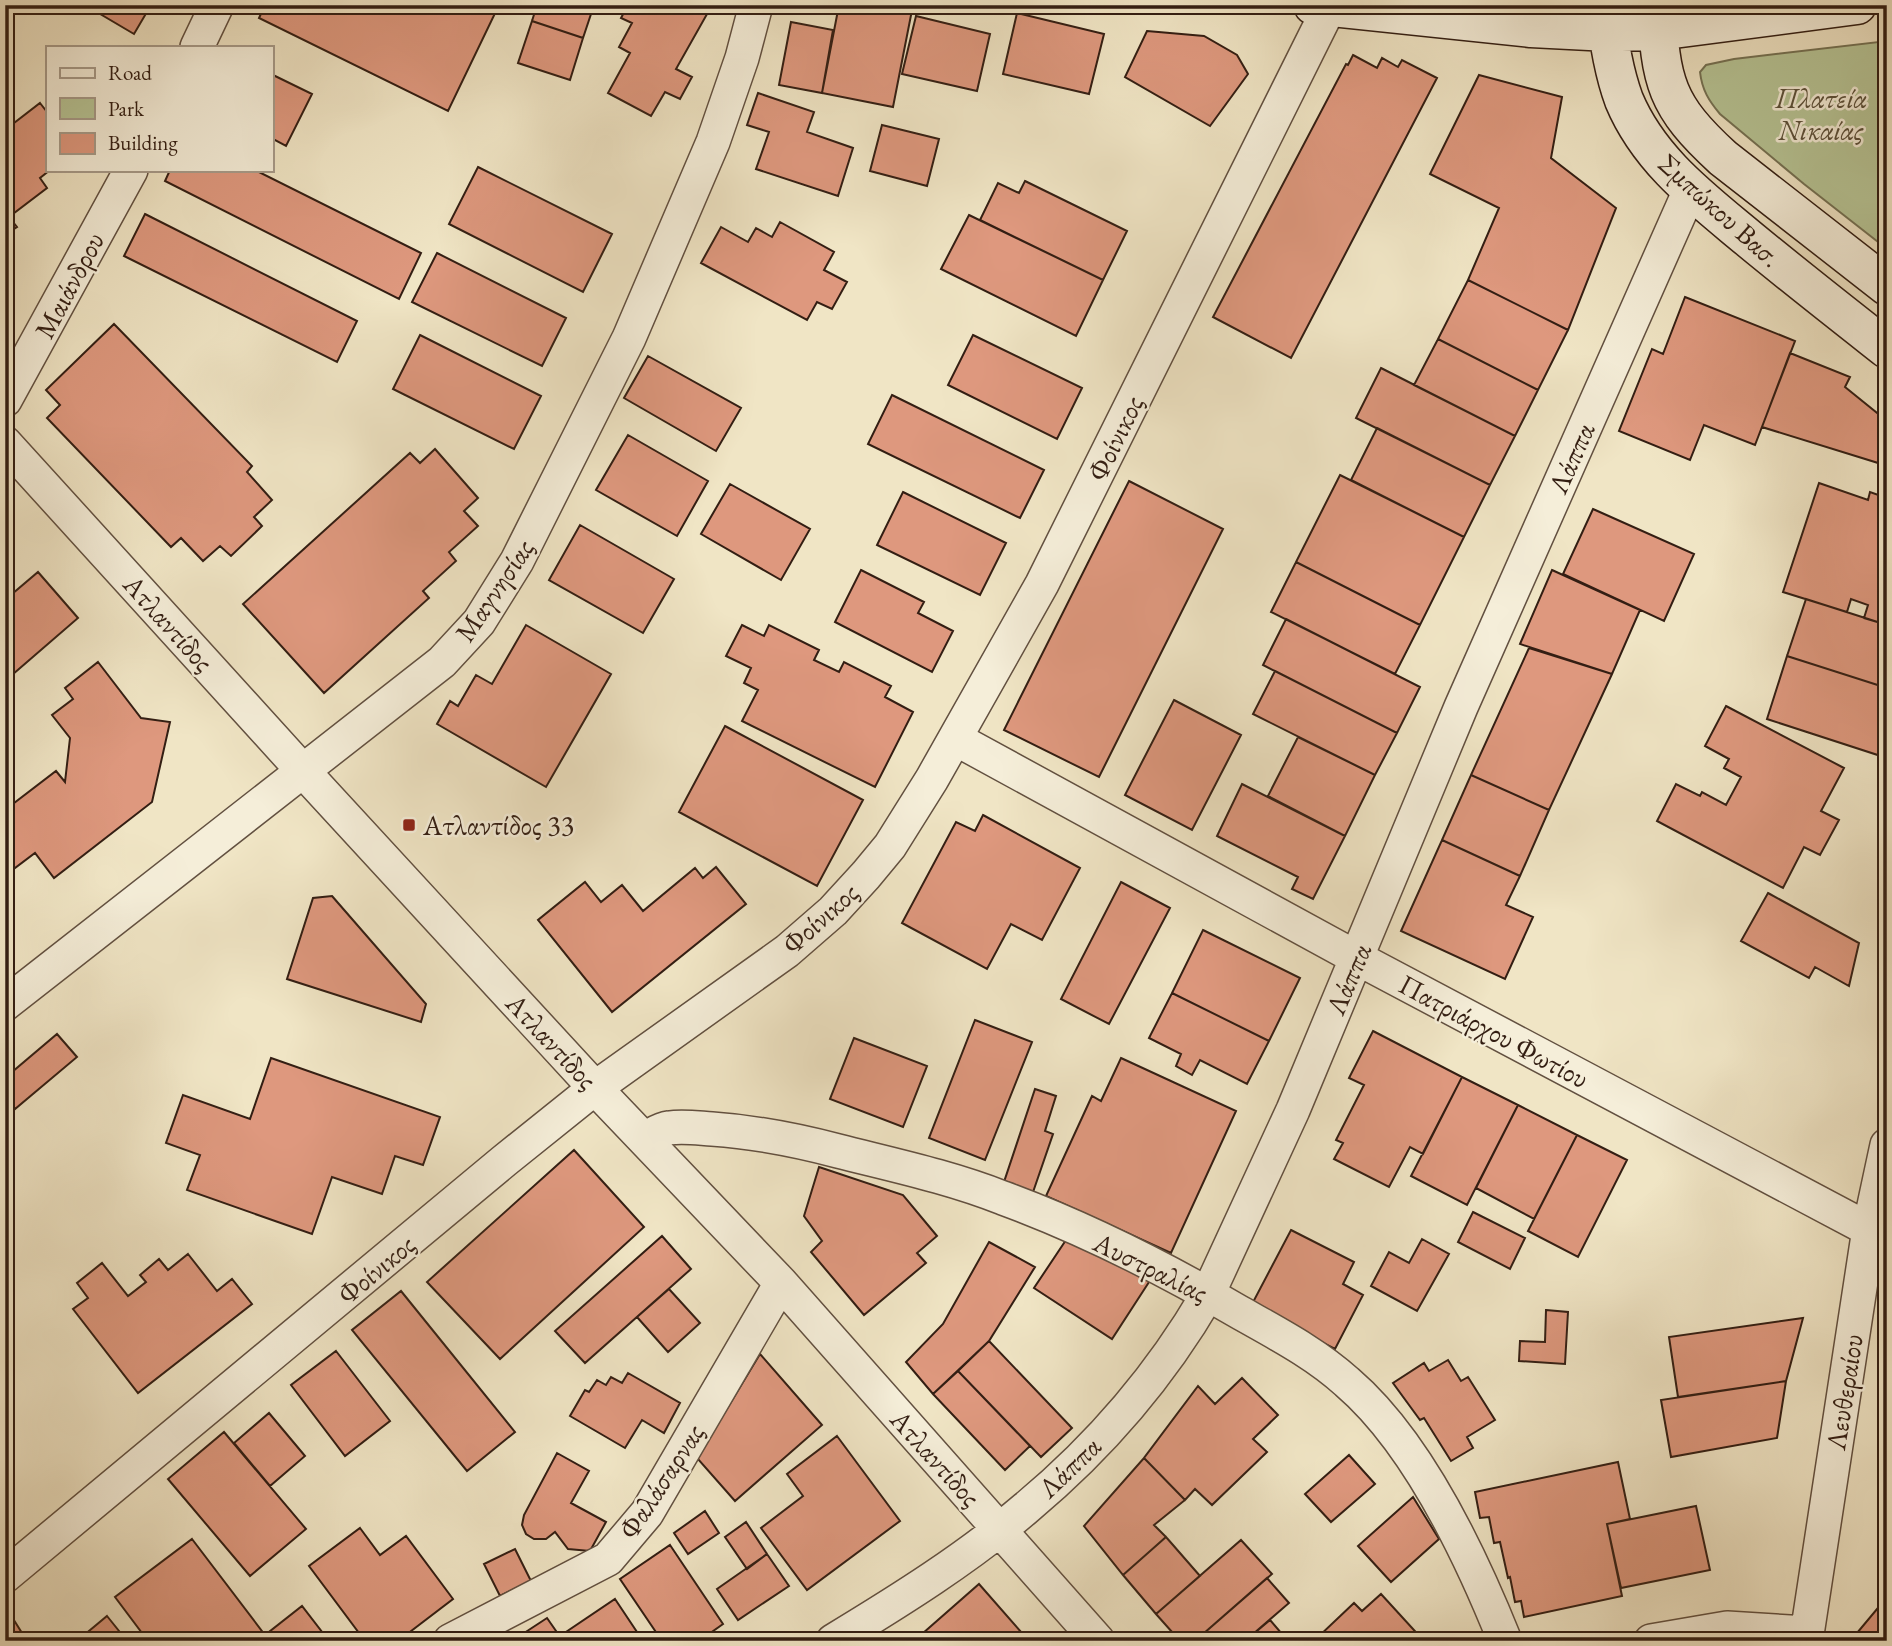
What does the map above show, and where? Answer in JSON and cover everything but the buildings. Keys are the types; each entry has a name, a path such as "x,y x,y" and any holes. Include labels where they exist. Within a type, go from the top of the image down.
{"main road":[{"path":"1321,6 1531,28 1607,19 1857,5"},
{"name":"Σμπώκου Βασ.","path":"1657,18 1663,71 1671,97 1681,114 1703,139 1887,286"},
{"name":"Σμπώκου Βασ.","path":"1607,19 1617,78 1634,119 1667,168 1690,190 1887,349"}],"street":[{"path":"197,46 217,5"},
{"name":"Μαγνησίας","path":"5,1004 442,662 479,622 506,580 545,508 612,373 678,228 730,96 756,5"},
{"name":"Φοίνικος","path":"5,1576 504,1161 596,1088 787,951 834,911 890,846 956,739 1042,584 1321,6"},
{"name":"Μαιάνδρου","path":"5,400 130,172"},
{"name":"Λάππα","path":"834,1641 941,1572 1027,1508 1063,1474 1151,1380 1208,1294 1293,1110 1461,707 1690,190"},
{"name":"Ατλαντίδος","path":"5,443 303,771 596,1088 781,1283 1098,1641"},
{"name":"Πατριάρχου Φωτίου","path":"956,739 1357,958 1878,1234"},
{"name":"Αυστραλίας","path":"644,1139 666,1128 745,1131 797,1140 953,1181 1049,1217 1208,1294 1320,1360 1349,1383 1385,1421 1446,1512 1490,1603 1504,1641"},
{"name":"Λευθεραίου","path":"1806,1637 1878,1234 1887,1145"},
{"name":"Φαλάσαρνας","path":"450,1641 608,1559 647,1513 781,1283"},
{"path":"1651,1641 1727,1628 1806,1637"}],"green space":[{"name":"Πλατεία Νικαίας","path":"1887,41 1887,249 1720,114 1707,95 1700,72 1706,65 1734,59"}],"place":[{"name":"Ατλαντίδος 33","path":"409,825"}]}
